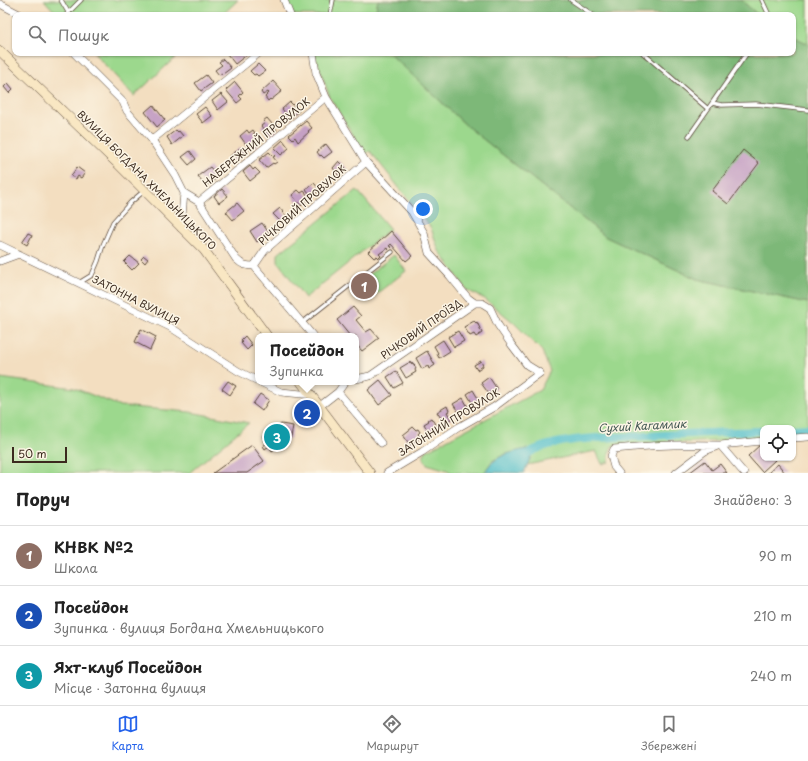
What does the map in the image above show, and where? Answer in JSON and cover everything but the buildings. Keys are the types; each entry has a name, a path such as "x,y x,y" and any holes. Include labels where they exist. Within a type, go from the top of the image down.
{"main road":[{"name":"ВУЛИЦЯ БОГДАНА ХМЕЛЬНИЦЬКОГО","path":"0,51 204,250 265,333"},
{"path":"304,385 370,473"}],"street":[{"path":"284,0 289,12"},
{"path":"0,4 15,12"},
{"path":"77,56 123,102 126,111 152,140 175,175 184,193 181,228"},
{"path":"152,140 255,56"},
{"path":"314,56 316,73 326,97 366,162 412,212 424,233 429,253 468,298 475,303"},
{"name":"НАБЕРЕЖНИЙ ПРОВУЛОК","path":"199,202 326,97"},
{"name":"РІЧКОВИЙ ПРОВУЛОК","path":"254,266 265,250 366,162"},
{"path":"184,193 199,202 236,259 241,264 246,266 254,266 310,333"},
{"name":"ЗАТОННА ВУЛИЦЯ","path":"0,245 170,327 238,371 255,379"},
{"path":"0,261 19,254"},
{"name":"ЗАТОННИЙ ПРОВУЛОК","path":"387,473 459,427 494,408 540,373 527,365 498,325 490,308 482,303 475,303"},
{"name":"РІЧКОВИЙ ПРОЇЗД","path":"359,378 370,376 475,303"},
{"name":"ЗАТОННА ВУЛИЦЯ","path":"267,385 281,392 312,395"},
{"path":"320,406 338,392 343,385"},
{"path":"338,392 381,443"},
{"path":"796,438 808,437"},
{"path":"619,473 614,467 611,456 614,449 642,446 760,441"},
{"path":"676,473 705,451 720,444"},
{"path":"720,444 744,473"}],"lane":[{"path":"61,0 66,12"},
{"path":"69,12 81,0"},
{"path":"331,12 333,0"},
{"path":"571,0 589,12"},
{"path":"762,0 768,12"},
{"path":"646,56 708,109"},
{"path":"689,136 745,56"},
{"path":"712,103 722,105 756,104 808,110"},
{"path":"79,283 92,275 113,222 131,202 144,191"},
{"path":"302,323 392,252"}],"green space":[{"path":"44,0 238,0 225,12 55,12"},
{"path":"287,0 378,0 376,12 292,12"},
{"path":"378,0 741,0 755,12 376,12"},
{"path":"741,0 808,0 808,44 796,38 796,12 755,12"},
{"path":"796,38 808,44 808,303 697,279 606,237 468,127 392,56 796,56"},
{"path":"97,56 177,56 134,96"},
{"path":"314,56 392,56 468,127 606,237 697,279 808,303 808,435 796,436 796,425 760,425 760,439 612,446 609,453 609,462 602,464 596,451 527,465 532,455 532,449 506,454 492,461 485,473 452,473 427,464 423,457 426,451 540,390 550,371 542,351 513,322 485,299 467,290 439,251 431,228 370,151 365,154 330,98"},
{"path":"357,190 390,229 305,298 278,262 278,254"},
{"path":"394,255 406,271 367,301 355,285"},
{"path":"0,378 74,388 120,406 190,412 249,423 189,473 0,473"}],"water":[{"path":"533,449 533,451 524,473 485,472 488,467 498,458 509,453"}],"waterway":[{"name":"Сухий Кагамлик","path":"796,429 808,428"},
{"name":"Сухий Кагамлик","path":"526,455 551,444 584,439 760,431"}],"place":[{"name":"КНВК №2","path":"364,286"},
{"name":"Посейдон","path":"307,413"},
{"name":"Яхт-клуб Посейдон","path":"277,437"}]}
